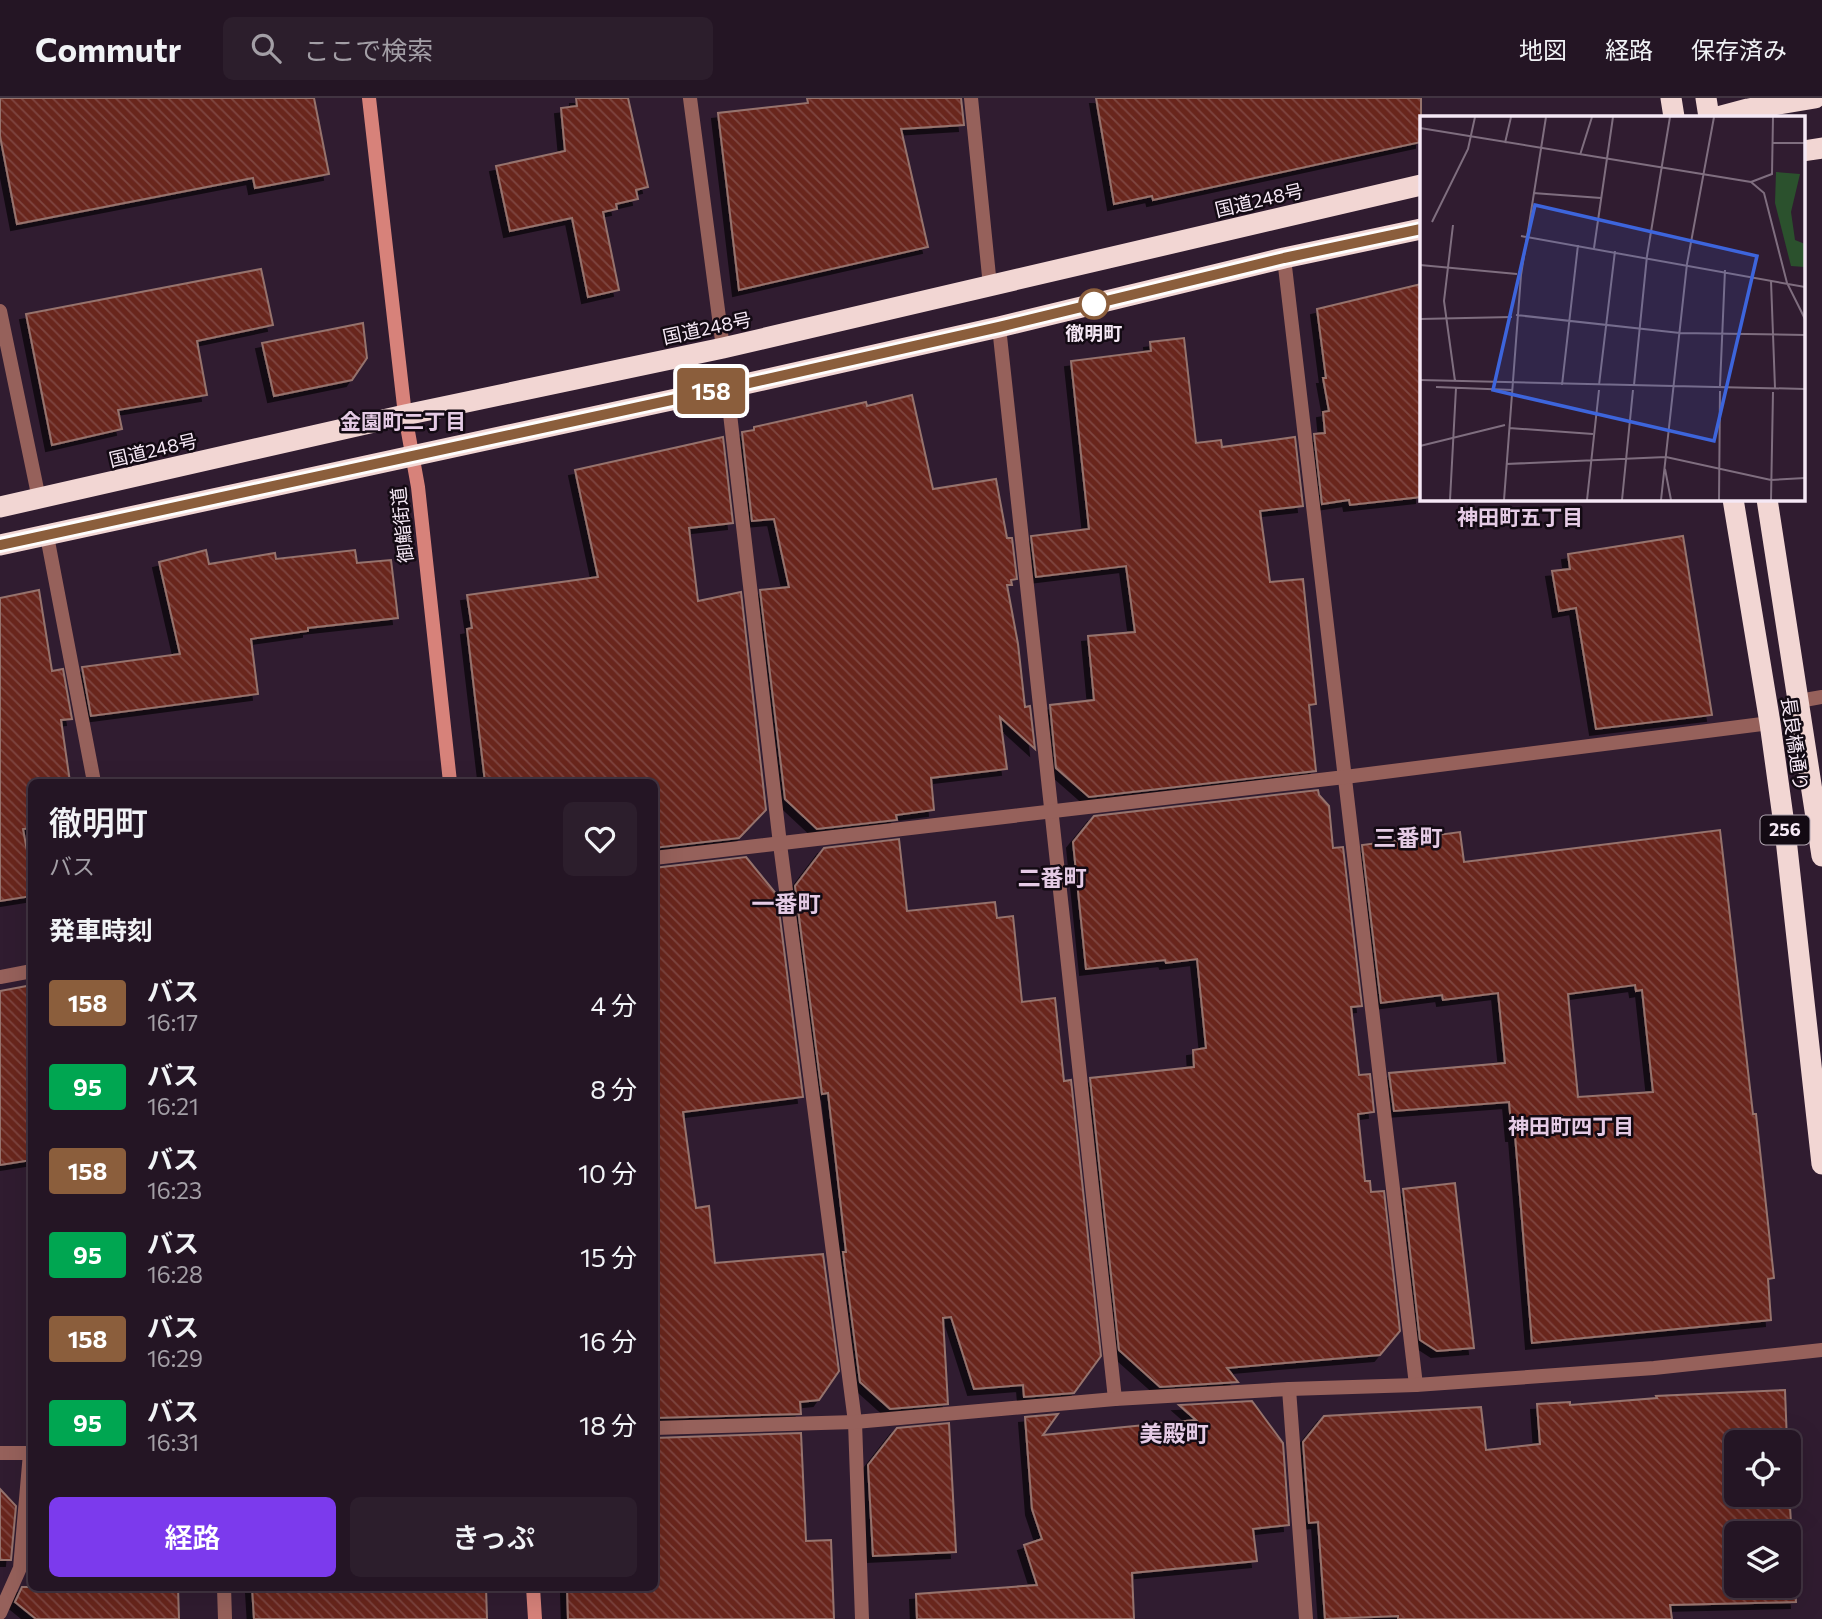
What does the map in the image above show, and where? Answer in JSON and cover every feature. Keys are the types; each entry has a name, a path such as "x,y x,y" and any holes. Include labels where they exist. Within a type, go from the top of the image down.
{"highway":[{"path":"1671,98 1674,116"},
{"path":"1706,98 1709,116"},
{"path":"1722,116 1815,98"},
{"path":"1804,151 1822,148"},
{"name":"国道248号","path":"0,507 405,415 723,348 1420,185"},
{"path":"0,545 727,388 999,327 1284,258 1420,229"},
{"name":"長良橋通り","path":"1733,500 1770,723 1796,923 1822,1164"},
{"name":"長良橋通り","path":"1767,500 1822,856"}],"street":[{"name":"御鮨街道","path":"369,98 405,415 414,455 450,779"},
{"path":"690,98 723,348"},
{"path":"971,98 990,286"},
{"path":"1284,258 1416,1385"},
{"path":"0,311 39,499"},
{"path":"999,327 1115,1399"},
{"path":"727,388 780,844 855,1422 862,1619"},
{"path":"47,536 93,779"},
{"path":"1799,701 1822,697"},
{"path":"658,858 1345,777 1770,723"},
{"path":"0,977 28,972"},
{"path":"658,1428 855,1422 1115,1399 1416,1385 1654,1368 1822,1350"},
{"path":"1289,1389 1306,1619"},
{"path":"0,1453 28,1453"},
{"path":"0,1614 20,1568 28,1484"},
{"path":"224,1591 225,1619"},
{"path":"533,1591 535,1619"}],"building":[{"path":"0,98 314,98 329,174 255,188 253,178 17,224 0,136"},
{"path":"576,98 628,98 648,187 636,190 638,199 616,204 617,209 603,212 619,290 588,297 572,218 510,231 496,166 565,151 561,108 577,106"},
{"path":"807,98 961,98 964,125 901,129 928,247 739,290 718,113 808,103"},
{"path":"1096,98 1421,98 1420,142 1153,200 1152,196 1114,204"},
{"path":"261,269 273,325 197,341 207,395 118,410 122,429 52,445 26,314"},
{"path":"1420,284 1420,497 1350,505 1349,500 1322,504 1314,434 1325,433 1323,412 1329,411 1323,378 1326,378 1317,309"},
{"path":"363,323 367,358 352,380 274,396 262,343"},
{"path":"1184,338 1196,443 1221,440 1222,447 1295,437 1303,506 1260,511 1270,582 1303,579 1316,704 1309,705 1316,771 1089,797 1056,768 1050,705 1094,700 1088,636 1135,632 1126,566 1036,577 1031,536 1089,529 1071,361 1151,351 1150,342"},
{"path":"912,395 933,489 996,479 1007,538 1012,538 1017,579 1011,580 1012,585 1007,585 1018,644 1025,707 1030,706 1035,749 1000,717 1007,769 931,778 934,810 896,815 897,820 817,829 785,799 760,590 789,587 774,519 752,521 742,432 866,402 867,406"},
{"path":"723,437 733,523 689,528 698,601 741,592 766,810 739,838 658,848 658,779 485,779 467,629 472,628 467,595 598,577 575,470"},
{"path":"1683,536 1712,715 1596,729 1576,608 1559,611 1552,571 1570,569 1568,554"},
{"path":"206,550 209,564 275,553 276,559 355,550 357,563 391,560 398,618 308,628 308,631 251,639 258,694 91,716 82,667 180,654 159,562"},
{"path":"39,590 52,671 63,669 72,719 61,720 70,779 28,779 28,828 23,829 28,856 28,897 0,901 0,598"},
{"path":"1318,790 1329,806 1333,848 1343,847 1362,1006 1351,1007 1359,1075 1370,1074 1374,1112 1358,1114 1365,1181 1370,1181 1371,1192 1384,1191 1400,1331 1380,1355 1227,1368 1238,1382 1160,1387 1119,1350 1090,1078 1194,1067 1193,1050 1206,1048 1197,959 1086,969 1073,842 1094,816"},
{"path":"1720,830 1774,1278 1768,1279 1771,1320 1532,1343 1515,1135 1512,1135 1509,1102 1394,1111 1389,1073 1505,1063 1498,993 1443,1000 1442,995 1381,1003 1362,845 1460,832 1464,862","holes":["1635,985 1636,991 1642,990 1653,1092 1578,1097 1568,994"]},
{"path":"899,839 907,911 995,902 997,918 1013,916 1022,1002 1055,998 1064,1081 1071,1080 1101,1356 1074,1393 1024,1397 1023,1385 974,1389 951,1317 943,1318 948,1404 890,1409 860,1382 843,1252 846,1252 828,1093 822,1094 795,886 824,848"},
{"path":"746,857 777,895 803,1097 683,1112 696,1208 709,1206 715,1263 823,1254 839,1371 819,1400 800,1402 801,1414 658,1418 658,868"},
{"path":"28,986 28,1161 0,1165 0,991"},
{"path":"1455,1183 1474,1348 1437,1351 1420,1340 1403,1189"},
{"path":"1785,1390 1787,1430 1724,1430 1724,1507 1790,1507 1791,1521 1724,1521 1724,1598 1796,1598 1796,1602 1670,1605 1672,1619 1398,1619 1398,1616 1325,1619 1318,1522 1309,1523 1303,1442 1324,1416 1481,1407 1486,1450 1540,1444 1537,1404 1570,1402 1570,1405 1657,1398 1656,1396"},
{"path":"1252,1401 1283,1443 1289,1525 1253,1529 1257,1561 1132,1573 1134,1619 917,1619 916,1594 1037,1585 1024,1545 1042,1539 1032,1509 1025,1417 1058,1414 1043,1435 1196,1420 1179,1405"},
{"path":"949,1423 956,1552 873,1556 868,1465 897,1428"},
{"path":"801,1433 806,1541 831,1540 834,1619 568,1619 567,1591 658,1591 658,1438"},
{"path":"0,1489 16,1506 11,1560 0,1560"},
{"path":"22,1587 28,1587 28,1591 178,1591 179,1619 36,1619 15,1602"},
{"path":"252,1591 486,1591 487,1619 254,1619"}],"bus line":[{"name":"158","path":"0,545 727,388 999,327 1284,258 1420,229"}],"place":[{"name":"徹明町","path":"1094,304"}],"district":[{"name":"金園町二丁目","path":"403,422"},
{"name":"神田町五丁目","path":"1520,518"},
{"name":"三番町","path":"1408,838"},
{"name":"二番町","path":"1052,878"},
{"name":"一番町","path":"786,904"},
{"name":"神田町四丁目","path":"1571,1127"},
{"name":"美殿町","path":"1174,1434"}]}
